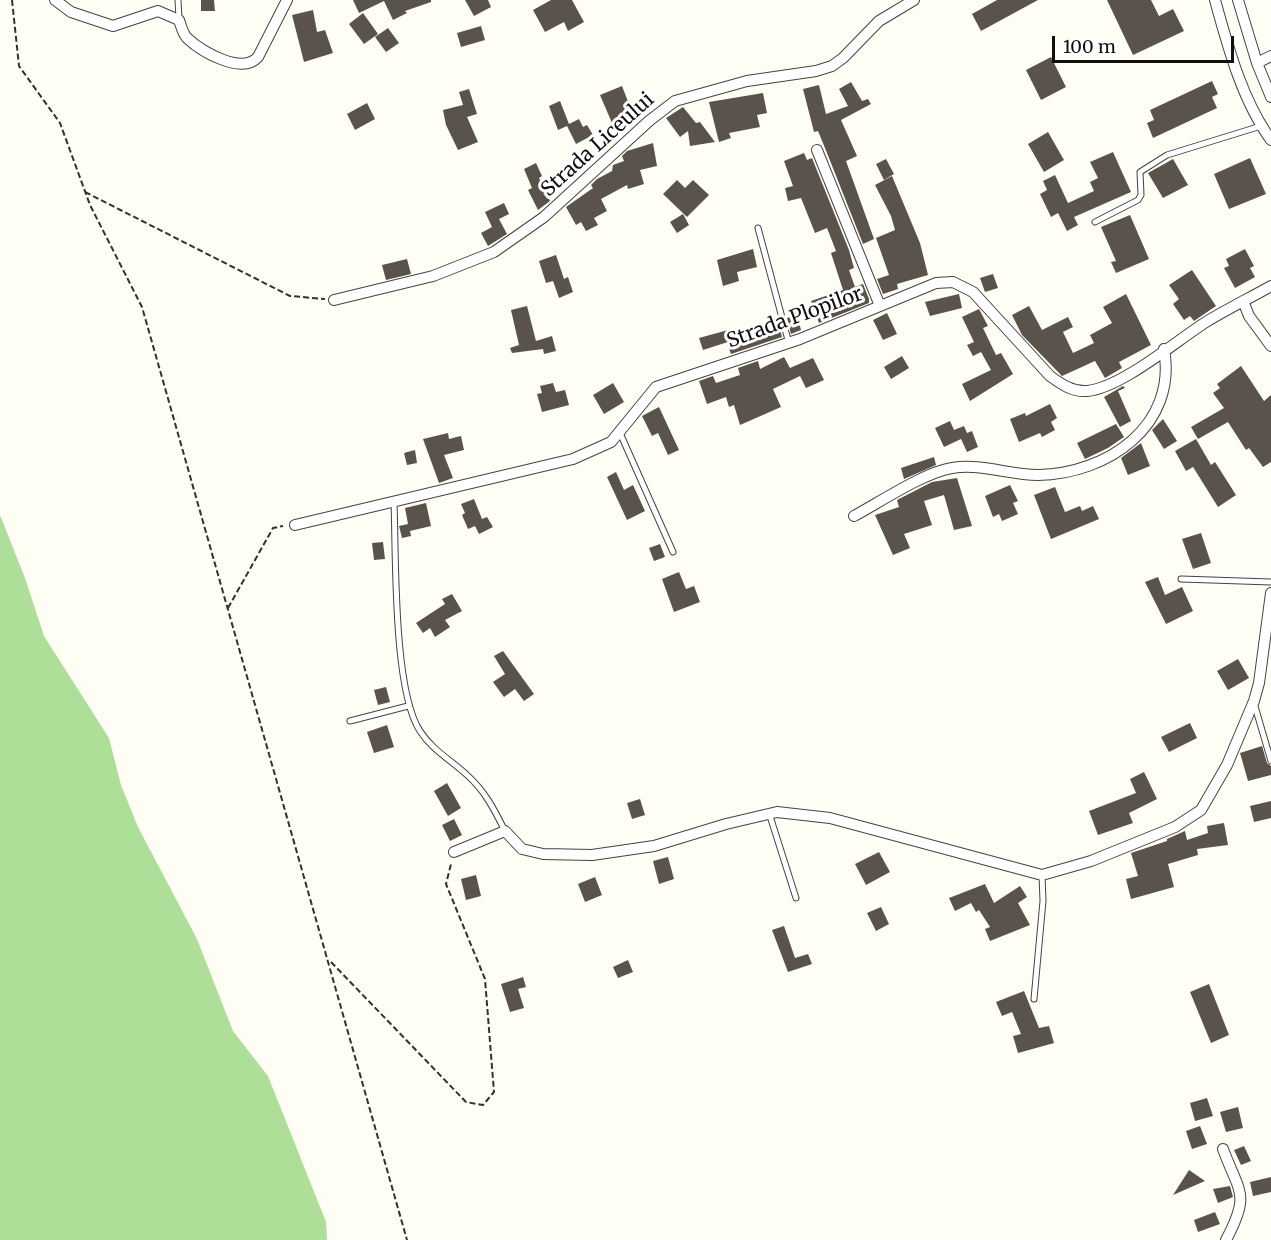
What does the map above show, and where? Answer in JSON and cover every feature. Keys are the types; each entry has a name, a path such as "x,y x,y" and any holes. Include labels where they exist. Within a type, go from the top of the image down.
{"street":[{"path":"55,0 71,12 113,26 158,11 179,20 186,37 234,64 245,65 252,64 258,57 287,0"},
{"name":"Strada Liceului","path":"334,300 434,276 494,252 544,217 675,101 747,81 816,71 832,66 843,58 879,21 914,0"},
{"path":"1215,0 1242,86 1261,126 1271,140"},
{"path":"1238,0 1257,63 1271,97"},
{"path":"1257,63 1271,56"},
{"path":"817,150 880,306"},
{"name":"Strada Plopilor","path":"295,525 573,459 611,442 656,387 788,340 800,339 936,283 952,282 962,285 985,304 1050,376 1075,390 1086,391 1108,386 1164,349 1271,286"},
{"path":"1243,301 1249,316 1271,346"},
{"path":"854,516 948,468 975,466 1038,475 1079,470 1107,458 1137,439 1156,414 1163,388 1164,349"},
{"path":"454,852 506,831 522,849 543,854 592,855 654,846 777,812 830,818 1042,875 1091,861 1175,827 1201,810 1227,765 1254,701 1259,683 1271,593"},
{"path":"1223,1149 1242,1193 1241,1205 1226,1240"}],"lane":[{"path":"178,0 179,20"},
{"path":"1095,222 1138,200 1141,195 1140,172 1167,155 1261,126"},
{"path":"758,228 788,340"},
{"path":"620,433 673,552"},
{"path":"394,501 396,586 408,706 420,731 433,747 488,796 506,831"},
{"path":"1181,579 1271,582"},
{"path":"1254,701 1271,761"},
{"path":"350,721 408,706"},
{"path":"769,813 796,898"},
{"path":"1034,999 1043,901 1042,875"}],"path":[{"path":"12,0 19,66 60,123 85,192 142,308 407,1240"},
{"path":"85,192 290,296 334,300"},
{"path":"228,608 273,528 295,525"},
{"path":"328,960 466,1102 483,1105 494,1092 485,978 446,884 454,852"}],"green space":[{"path":"0,515 25,578 44,636 109,738 121,785 138,827 197,939 233,1031 268,1076 326,1222 327,1240 0,1240"}],"building":[{"path":"201,0 214,0 215,11 201,11"},
{"path":"353,0 431,0 431,2 405,11 407,13 393,20 384,1 359,13"},
{"path":"465,0 488,0 491,7 474,16"},
{"path":"551,0 572,0 584,22 568,31 564,22 545,32 533,10"},
{"path":"997,0 1038,0 981,31 972,14"},
{"path":"1107,0 1151,0 1159,16 1173,9 1184,31 1133,55"},
{"path":"313,10 317,32 325,30 333,53 304,62 292,15"},
{"path":"363,13 378,34 364,44 349,24"},
{"path":"481,26 485,40 461,47 457,33"},
{"path":"388,28 399,43 386,52 375,37"},
{"path":"1051,57 1066,87 1041,100 1026,70"},
{"path":"1212,81 1218,94 1212,97 1217,108 1153,138 1147,123 1154,120 1150,110"},
{"path":"851,82 862,101 868,99 871,104 841,120 857,156 846,161 874,239 863,244 818,131 814,132 803,89 819,85 826,114 848,106 839,89"},
{"path":"622,86 636,122 615,130 600,95"},
{"path":"469,89 477,114 467,117 478,142 458,150 446,125 443,110 463,105 459,92"},
{"path":"763,93 767,113 757,115 760,127 729,133 731,138 719,142 709,102"},
{"path":"560,101 569,124 579,119 583,127 587,125 593,135 576,144 567,126 558,130 549,106"},
{"path":"367,103 375,119 355,130 347,114"},
{"path":"683,107 696,123 700,122 715,142 690,146 688,131 680,137 666,118"},
{"path":"1048,132 1064,160 1044,172 1028,144"},
{"path":"653,143 657,166 640,170 644,184 628,189 627,185 601,199 607,211 594,218 598,225 586,231 581,222 576,225 566,207 593,188 591,185 612,171 613,165 624,161 622,156 627,151"},
{"path":"1113,152 1131,192 1074,217 1078,225 1067,231 1058,213 1051,217 1040,194 1047,190 1043,181 1055,175 1068,203 1094,191 1090,182 1098,178 1090,162"},
{"path":"804,153 807,160 812,158 849,250 854,268 849,270 855,287 863,284 869,299 869,303 819,323 811,301 843,290 831,253 836,251 827,228 815,233 801,198 788,201 785,188 793,186 784,161"},
{"path":"1250,158 1266,194 1229,209 1214,174"},
{"path":"886,159 894,174 884,180 876,164"},
{"path":"1173,159 1188,185 1163,198 1148,173"},
{"path":"536,163 542,176 539,178 550,201 538,210 528,190 532,188 524,169"},
{"path":"892,176 920,243 928,275 897,284 898,289 883,294 877,279 889,275 876,238 895,230 891,216 875,185"},
{"path":"677,180 685,188 693,180 709,195 687,217 663,194"},
{"path":"504,203 509,214 499,219 507,234 488,246 481,233 492,227 485,212"},
{"path":"683,214 689,225 677,233 670,222"},
{"path":"1130,215 1149,259 1116,273 1111,262 1116,261 1101,227"},
{"path":"753,249 757,267 737,272 739,281 723,286 717,260"},
{"path":"1245,249 1254,266 1250,268 1255,277 1235,288 1224,268 1229,266 1226,259"},
{"path":"556,255 564,279 568,277 573,292 559,298 553,281 546,283 539,261"},
{"path":"407,259 411,274 386,280 382,265"},
{"path":"1192,270 1216,306 1194,321 1190,316 1184,320 1173,304 1179,299 1169,285"},
{"path":"993,274 998,288 985,292 980,278"},
{"path":"959,294 962,308 930,316 925,302"},
{"path":"1126,294 1151,345 1119,362 1122,368 1105,378 1095,361 1062,376 1022,335 1012,315 1029,306 1042,330 1068,317 1073,327 1063,332 1073,353 1094,343 1090,335 1112,323 1103,307"},
{"path":"527,306 536,341 552,336 556,351 544,354 543,349 512,353 510,348 519,345 511,310"},
{"path":"979,309 988,326 983,328 996,355 1001,353 1013,374 970,401 962,384 991,370 981,352 973,356 967,345 974,342 962,317"},
{"path":"887,313 897,334 883,340 873,320"},
{"path":"797,315 801,330 791,334 787,318"},
{"path":"779,325 782,337 731,354 727,344 752,334 752,332"},
{"path":"728,330 731,341 703,350 699,338"},
{"path":"902,356 909,368 891,379 884,367"},
{"path":"784,357 790,368 813,358 824,380 806,388 800,376 773,389 781,407 740,425 734,405 729,407 726,397 707,404 699,381 713,376 716,383 740,375 738,368 758,361 760,369"},
{"path":"1241,366 1264,401 1271,395 1271,462 1263,467 1249,448 1246,450 1228,422 1198,439 1191,427 1224,408 1213,393 1220,388 1217,384"},
{"path":"553,383 556,392 565,390 569,405 542,412 537,394 542,393 540,386"},
{"path":"613,383 624,402 604,414 593,395"},
{"path":"1123,386 1125,388 1118,391 1131,421 1120,427 1104,397"},
{"path":"1050,404 1057,418 1051,422 1055,430 1042,437 1040,433 1019,442 1010,419 1025,413 1026,416"},
{"path":"659,407 679,450 668,455 658,433 652,436 642,416"},
{"path":"1163,419 1177,441 1164,449 1152,430"},
{"path":"950,421 954,430 964,426 967,433 972,431 978,447 967,452 961,439 944,447 935,428"},
{"path":"1116,424 1124,437 1085,459 1077,443"},
{"path":"448,433 449,439 461,436 464,450 444,455 453,478 439,483 423,439"},
{"path":"1196,439 1211,465 1215,462 1236,495 1218,507 1193,467 1186,471 1175,451"},
{"path":"1141,443 1150,466 1128,475 1121,458"},
{"path":"415,450 417,463 407,465 404,453"},
{"path":"934,457 936,465 904,479 901,468"},
{"path":"616,472 624,490 633,485 645,511 627,520 607,477"},
{"path":"957,478 972,526 954,530 944,495 924,501 932,525 904,534 910,548 893,555 875,515 899,507 897,500 932,482"},
{"path":"1010,485 1018,501 1013,503 1018,514 1002,521 999,514 993,517 985,496"},
{"path":"1055,487 1065,512 1080,506 1082,511 1093,506 1099,519 1051,539 1034,495"},
{"path":"474,499 482,519 487,517 493,527 479,534 475,526 468,529 462,515 465,513 461,504"},
{"path":"426,503 431,526 410,531 411,536 402,538 399,526 408,524 405,508"},
{"path":"1201,533 1211,563 1193,569 1182,539"},
{"path":"383,542 385,559 374,560 372,543"},
{"path":"660,544 665,557 654,561 649,548"},
{"path":"679,572 686,589 694,586 700,602 674,612 662,579"},
{"path":"1158,577 1165,595 1182,587 1193,611 1166,624 1145,582"},
{"path":"452,594 462,611 445,620 450,627 435,637 430,628 423,633 416,623 445,604 442,599"},
{"path":"503,651 534,694 524,701 515,689 504,697 493,682 505,674 494,656"},
{"path":"1238,659 1249,678 1228,690 1217,671"},
{"path":"386,687 390,702 378,705 374,690"},
{"path":"1190,723 1197,738 1169,752 1161,737"},
{"path":"387,725 394,747 374,753 367,732"},
{"path":"1262,746 1267,763 1271,766 1271,775 1248,781 1240,753"},
{"path":"1144,772 1157,799 1129,813 1133,823 1098,835 1089,811 1136,793 1130,779"},
{"path":"447,783 461,808 448,816 434,791"},
{"path":"640,799 645,815 632,819 627,803"},
{"path":"1271,801 1271,818 1254,822 1250,806"},
{"path":"454,819 462,835 450,841 442,825"},
{"path":"1224,823 1228,845 1197,849 1198,855 1168,864 1174,887 1131,899 1126,879 1138,876 1131,853 1167,841 1185,831 1187,840 1208,833 1207,826"},
{"path":"879,852 890,872 866,885 855,864"},
{"path":"668,857 674,879 659,884 653,861"},
{"path":"476,875 481,896 466,900 461,879"},
{"path":"595,877 602,895 585,902 578,884"},
{"path":"985,884 994,903 1020,886 1027,897 1018,903 1030,925 990,941 985,929 990,927 979,910 976,912 971,903 955,911 949,898"},
{"path":"881,907 889,924 876,931 867,913"},
{"path":"784,926 795,958 808,954 812,964 788,972 772,930"},
{"path":"628,960 633,972 618,978 613,967"},
{"path":"523,977 526,987 518,989 524,1008 510,1012 501,984"},
{"path":"1209,984 1229,1035 1211,1043 1190,992"},
{"path":"1024,991 1039,1028 1049,1026 1054,1043 1018,1053 1013,1036 1021,1034 1012,1012 1002,1016 996,1002"},
{"path":"1207,1098 1213,1116 1195,1121 1190,1103"},
{"path":"1238,1107 1243,1128 1226,1132 1220,1112"},
{"path":"1200,1126 1207,1144 1192,1149 1186,1131"},
{"path":"1244,1146 1251,1161 1241,1165 1234,1150"},
{"path":"1189,1170 1205,1181 1173,1195"},
{"path":"1271,1177 1271,1192 1253,1196 1250,1182"},
{"path":"1230,1186 1233,1197 1218,1203 1213,1189"},
{"path":"1215,1212 1220,1224 1198,1232 1194,1220"}]}
